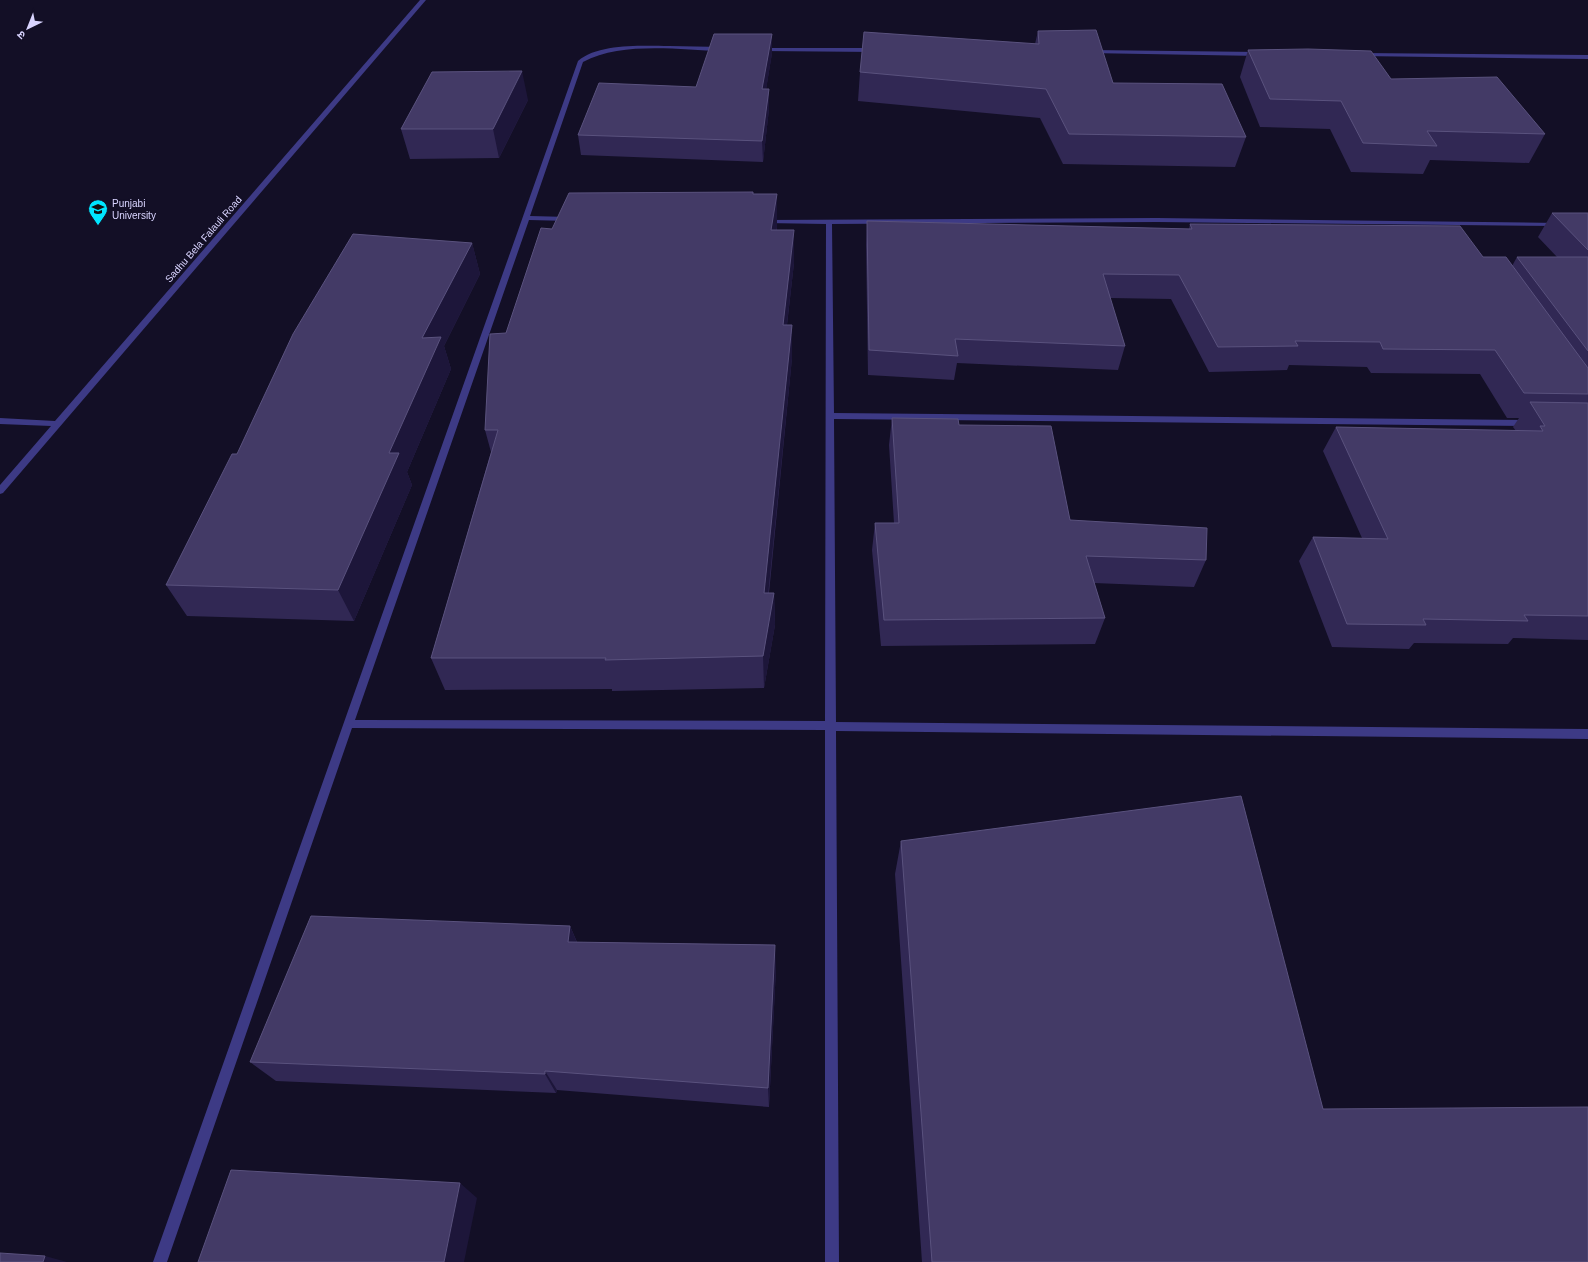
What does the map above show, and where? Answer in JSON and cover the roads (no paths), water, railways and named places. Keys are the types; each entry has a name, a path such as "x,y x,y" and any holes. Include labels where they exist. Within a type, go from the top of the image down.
{"street":[{"name":"Sadhu Bela Falauli Road","path":"0,491 422,0"},
{"path":"160,1262 581,61 604,50 627,48 730,49"},
{"path":"754,49 889,50"},
{"path":"1080,52 1270,54"},
{"path":"1350,55 1588,57"},
{"path":"527,218 574,219"},
{"path":"758,221 1157,220 1459,227 1566,225"},
{"path":"829,222 832,1262"},
{"path":"829,416 1540,423"},
{"path":"0,421 57,424"},
{"path":"349,724 830,726 1588,734"}],"place":[{"name":"Punjabi University","path":"98,226"}]}
